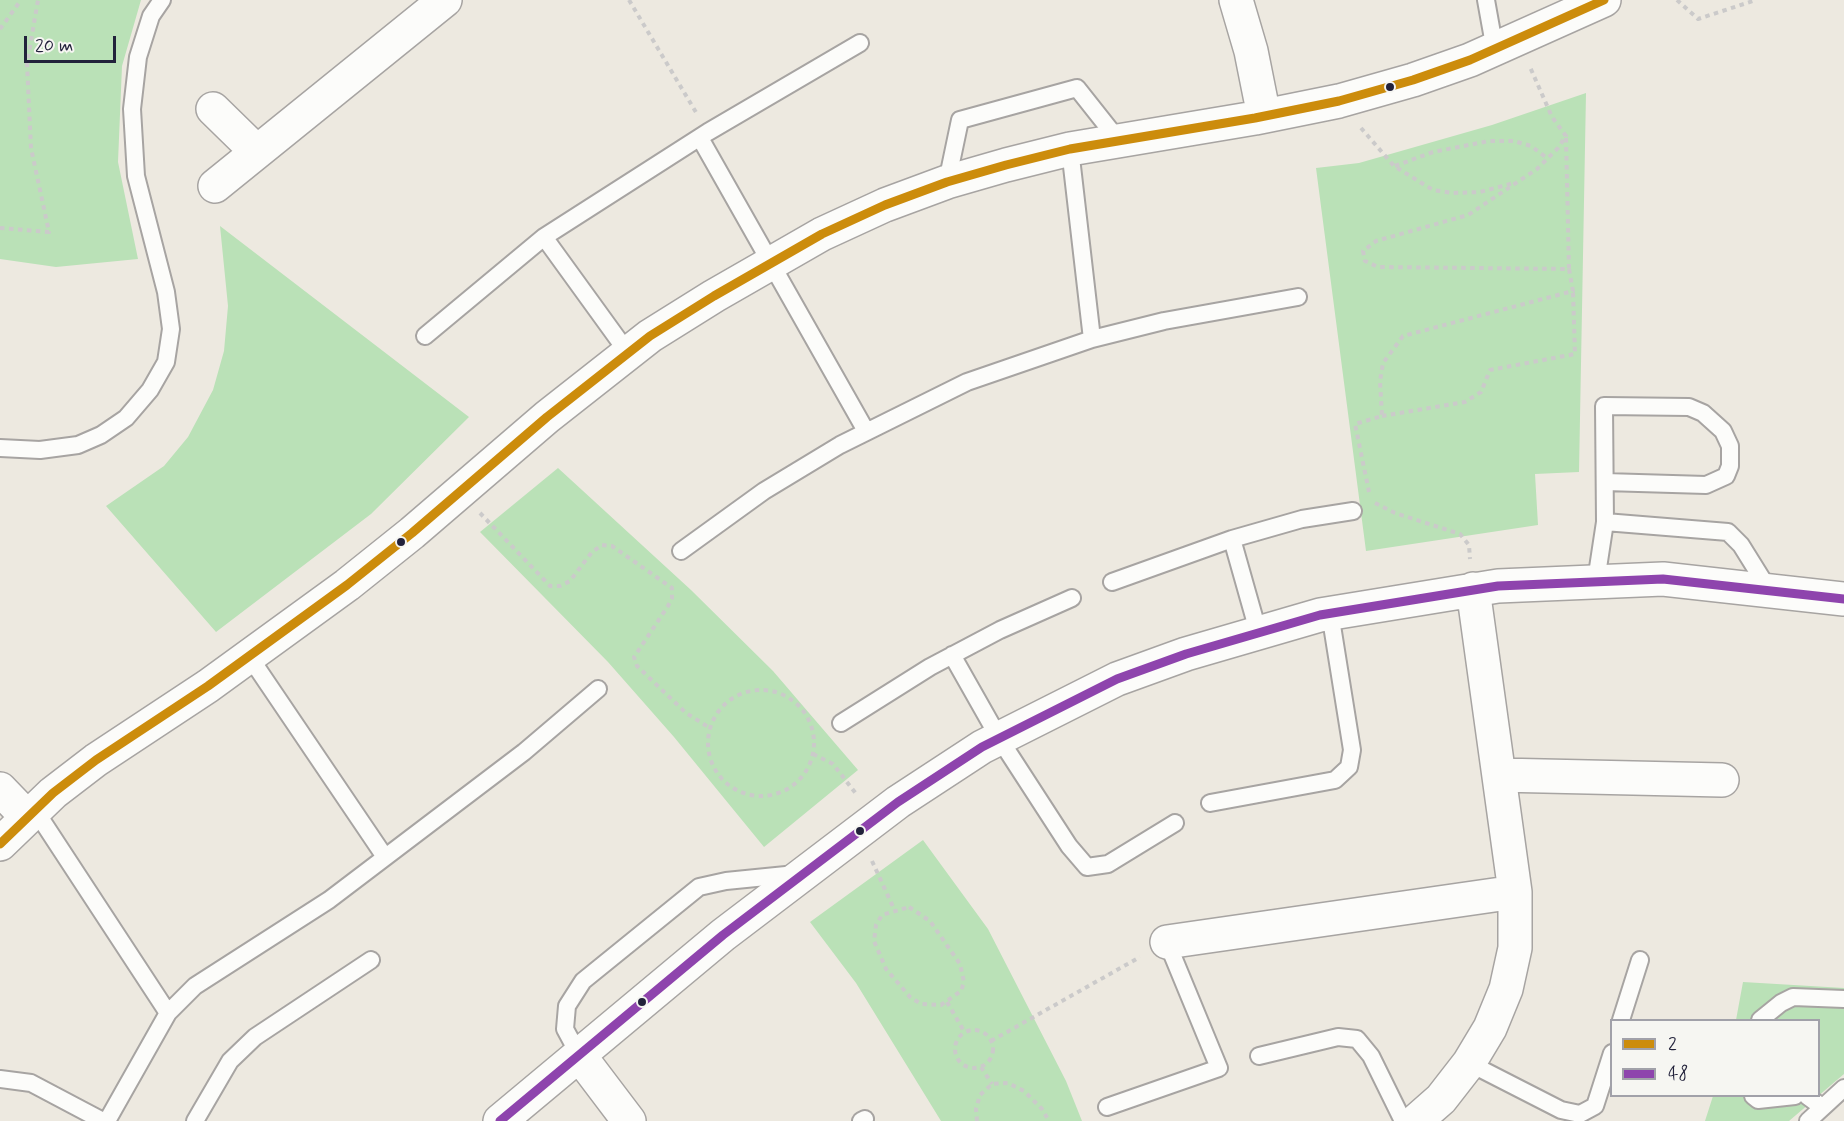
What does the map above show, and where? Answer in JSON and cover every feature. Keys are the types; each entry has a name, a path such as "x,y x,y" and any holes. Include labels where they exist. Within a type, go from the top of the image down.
{"street":[{"path":"215,186 445,0"},
{"path":"1236,0 1251,51 1264,116"},
{"path":"0,844 31,813 96,760 249,656 347,585 547,417 628,353 686,313 772,261 885,204 947,182 1070,149 1339,101 1413,80 1507,44 1604,0"},
{"path":"213,109 257,152"},
{"path":"500,1121 803,873 866,825 999,738 1117,679 1258,631 1330,613 1473,589 1663,579 1844,599"},
{"path":"1416,1121 1441,1099 1469,1063 1490,1028 1506,989 1515,948 1515,892 1473,589"},
{"path":"1499,774 1722,780"},
{"path":"0,789 31,813"},
{"path":"1167,942 1515,892"},
{"path":"579,1055 629,1121"}],"lane":[{"path":"0,448 40,450 78,445 100,435 126,418 150,390 166,362 171,329 166,292 136,176 132,109 138,57 151,16 162,0"},
{"path":"1486,0 1507,44"},
{"path":"425,336 544,237 704,135 860,43"},
{"path":"947,182 960,120 1077,88 1119,141"},
{"path":"704,135 866,431"},
{"path":"1070,149 1092,339"},
{"path":"544,237 628,353"},
{"path":"681,551 764,491 866,431 967,382 1092,339 1164,321 1298,297"},
{"path":"1596,581 1605,522 1604,406 1689,407 1703,413 1723,431 1730,446 1730,466 1726,476 1706,484 1605,482"},
{"path":"1112,582 1232,539 1302,519 1353,510"},
{"path":"1605,522 1728,532 1742,545 1769,590"},
{"path":"1232,539 1258,631"},
{"path":"842,723 952,655 1000,630 1072,598"},
{"path":"1210,803 1335,780 1349,767 1352,750 1330,613"},
{"path":"952,655 999,738 1069,846 1088,867 1108,864 1175,824"},
{"path":"249,656 385,857"},
{"path":"0,1079 31,1083 105,1121 168,1013 195,986 329,900 524,752 598,689"},
{"path":"31,813 168,1013"},
{"path":"579,1055 565,1029 567,1006 583,981 699,887 726,881 803,873"},
{"path":"1107,1107 1219,1068 1167,942"},
{"path":"195,1121 230,1061 255,1037 371,960"},
{"path":"1622,1019 1640,960"},
{"path":"1761,1019 1781,1003 1793,997 1844,999"},
{"path":"1259,1056 1338,1037 1357,1039 1371,1056 1403,1121"},
{"path":"1469,1063 1561,1110 1580,1114 1595,1106 1610,1056"},
{"path":"1808,1121 1844,1088"},
{"path":"1755,1097 1758,1100 1780,1097"},
{"path":"1810,1097 1822,1107"}],"path":[{"path":"0,29 21,0"},
{"path":"0,228 49,232 31,148 27,64 38,0"},
{"path":"629,0 704,135"},
{"path":"1677,0 1698,19 1756,0"},
{"path":"1473,589 1469,545 1460,534 1395,513 1370,500 1355,424 1382,416 1465,402 1481,392 1490,370 1575,354 1573,291 1569,269 1566,136 1507,44"},
{"path":"1339,101 1394,166 1433,190 1453,193 1480,192 1518,183"},
{"path":"1566,136 1548,158 1518,183 1468,215 1376,241 1363,251 1365,261 1378,267 1569,269"},
{"path":"1394,166 1433,152 1488,141 1514,141 1531,146 1548,158"},
{"path":"1382,416 1380,381 1383,363 1403,336 1573,291"},
{"path":"460,492 550,586 560,586 570,581 592,552 602,545 612,546 672,588 672,598 668,606 634,657 637,666 686,713 710,728"},
{"path":"765,690 782,694 802,712 813,736 813,754 807,770 788,788 765,796 748,795 732,788 720,777 711,762 708,745 710,728 718,712 731,700 747,692 765,690"},
{"path":"813,754 833,764 866,825 894,909"},
{"path":"909,907 930,921 960,964 963,982 961,991 947,1002 931,1006 921,1004 910,997 886,969 874,941 876,926 882,915 894,909 909,907"},
{"path":"991,1041 1167,942"},
{"path":"947,1002 965,1033"},
{"path":"982,1032 991,1041 990,1059 981,1067 967,1067 957,1055 957,1042 965,1033 982,1032"},
{"path":"981,1067 992,1084"},
{"path":"977,1121 976,1109 980,1095 992,1084 1008,1083 1024,1091 1042,1109 1049,1121"}],"green space":[{"path":"0,0 141,0 122,66 118,162 138,259 56,267 0,259"},
{"path":"1586,93 1579,472 1535,474 1538,525 1366,551 1316,168 1359,163 1492,125"},
{"path":"220,226 469,417 371,514 216,632 106,506 164,466 188,437 213,390 224,351 228,306"},
{"path":"558,468 691,590 773,671 858,770 764,847 674,737 608,662 480,532"},
{"path":"923,840 988,929 1066,1081 1082,1121 941,1121 856,983 810,922"},
{"path":"1743,982 1844,988 1844,1074 1820,1095 1820,1019 1736,1019"},
{"path":"1713,1097 1817,1097 1789,1121 1705,1121"}],"transit line":[{"name":"2","path":"0,844 53,793 96,760 208,686 347,585 412,533 547,417 650,336 822,234 885,205 947,182 1006,165 1070,149 1255,118 1339,101 1413,80 1470,60 1604,0"},
{"name":"48","path":"500,1121 723,935 898,802 982,747 1117,679 1186,654 1320,615 1498,586 1663,579 1844,599"}]}
